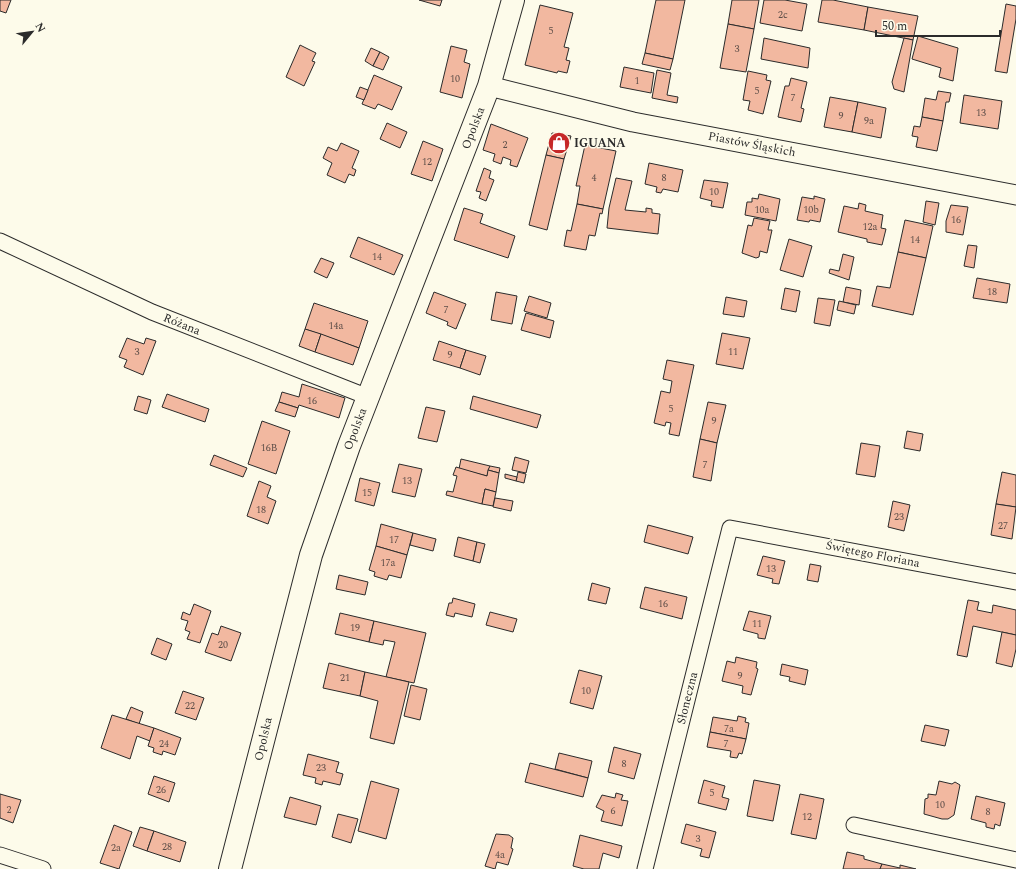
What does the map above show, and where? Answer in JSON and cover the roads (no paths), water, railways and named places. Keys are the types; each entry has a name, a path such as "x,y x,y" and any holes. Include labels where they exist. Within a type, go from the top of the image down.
{"main road":[{"name":"Opolska","path":"230,869 311,555 368,397 489,86 513,0"}],"street":[{"name":"Piastów Śląskich","path":"489,86 633,122 1016,195"},
{"name":"Różana","path":"0,241 152,312 368,397"},
{"name":"Świętego Floriana","path":"730,528 1016,582"},
{"name":"Słoneczna","path":"645,869 730,528"},
{"path":"854,825 1016,860"},
{"path":"0,855 43,869"}],"place":[{"name":"IGUANA","path":"559,143"}]}
